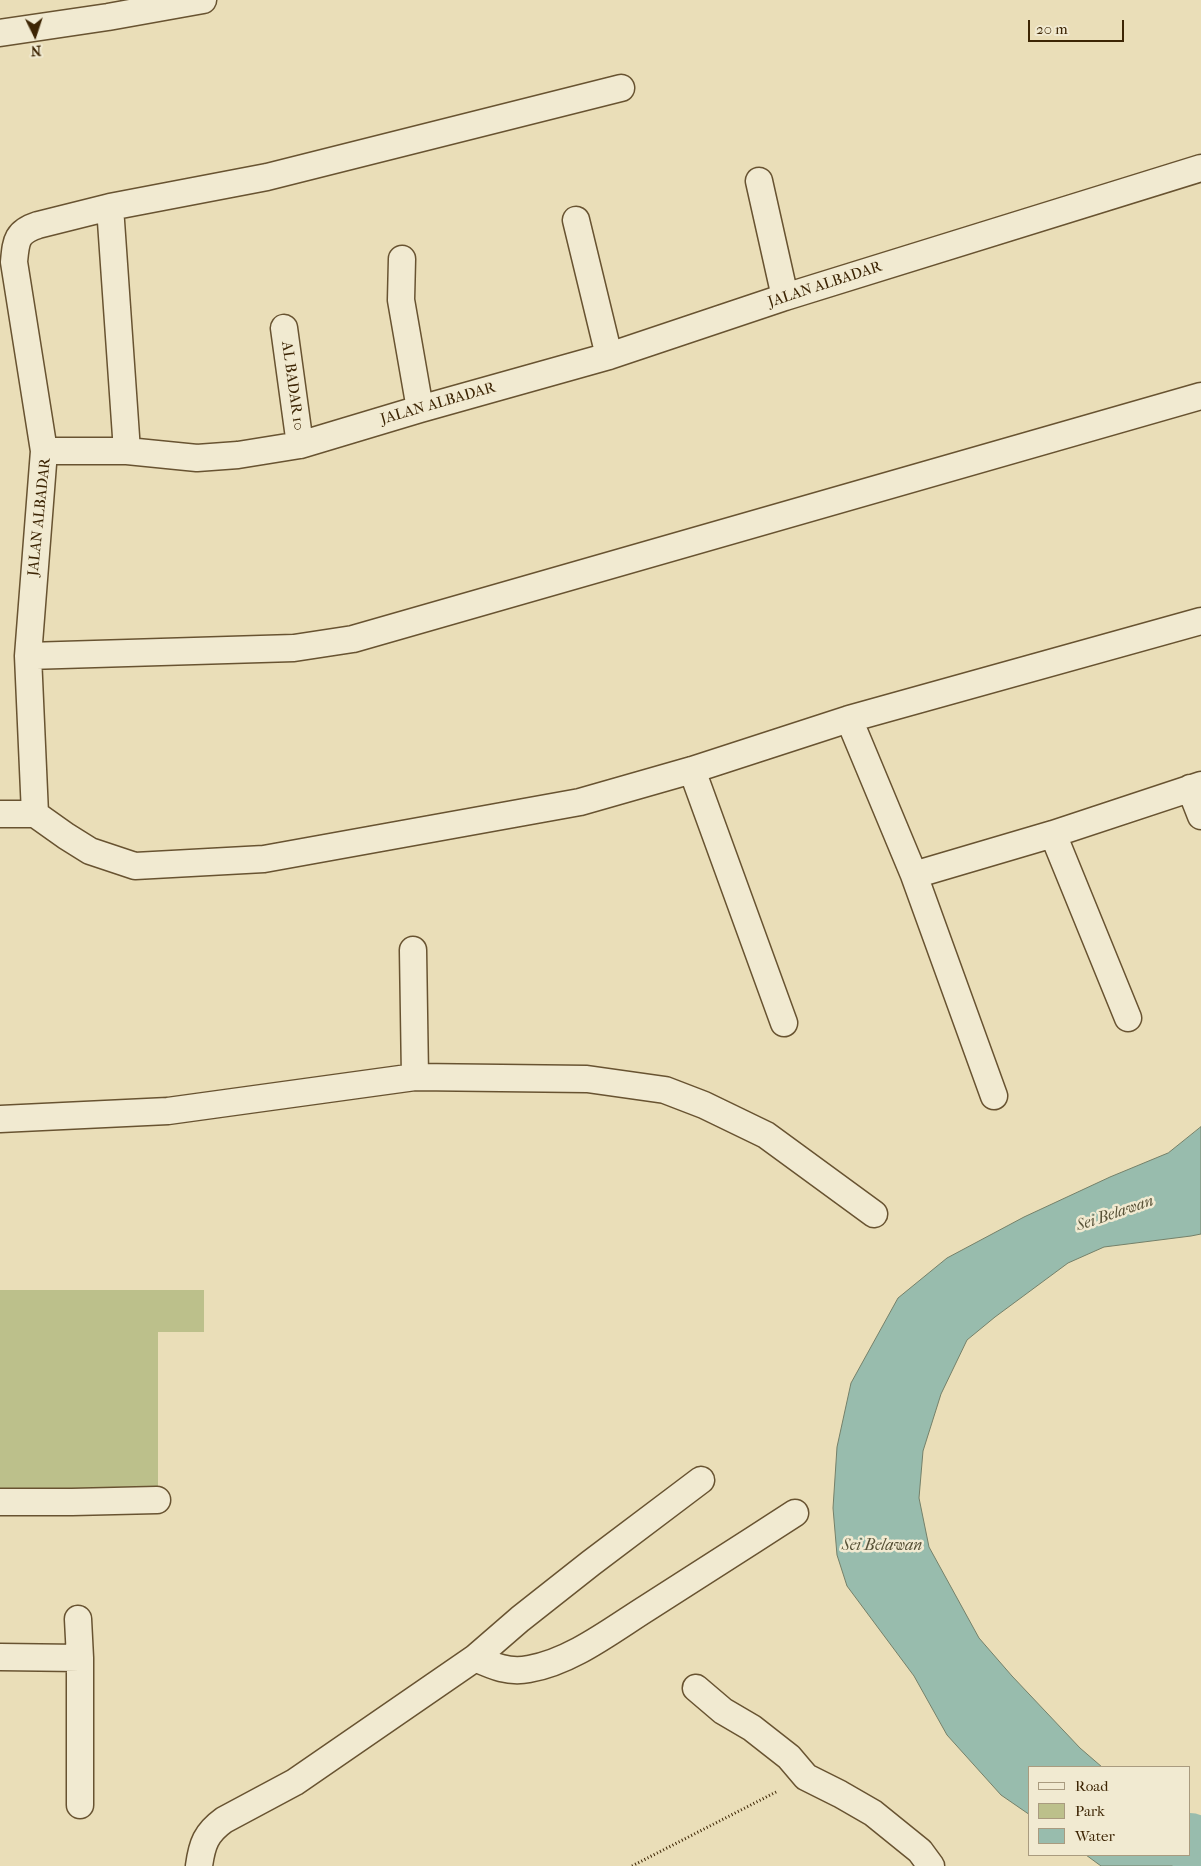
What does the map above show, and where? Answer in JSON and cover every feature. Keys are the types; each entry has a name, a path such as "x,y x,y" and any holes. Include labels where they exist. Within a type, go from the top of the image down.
{"street":[{"path":"0,33 108,9 203,0"},
{"path":"44,451 14,262 16,241 28,228 110,207 267,177 621,88"},
{"name":"JALAN ALBADAR","path":"35,814 28,656 44,451 128,451 197,458 238,455 300,444 609,356 785,297 1201,168"},
{"path":"759,181 785,297"},
{"path":"110,207 128,451"},
{"path":"576,220 609,356"},
{"path":"402,259 401,300 420,409"},
{"name":"AL BADAR 10","path":"284,328 300,444"},
{"path":"28,656 294,648 353,639 1201,396"},
{"path":"0,814 35,814 90,851 135,866 264,859 580,802 692,770 849,719 1201,621"},
{"path":"849,719 914,875 994,1096"},
{"path":"692,770 784,1023"},
{"path":"914,875 1054,834 1196,786 1201,816"},
{"path":"1054,834 1128,1018"},
{"path":"413,950 415,1077"},
{"path":"0,1119 168,1111 415,1077 587,1079 665,1090 704,1105 766,1135 874,1214"},
{"path":"199,1866 206,1837 213,1828 224,1820 295,1782 475,1658 520,1619 591,1563 701,1480"},
{"path":"0,1502 157,1500"},
{"path":"475,1658 499,1669 513,1671 553,1663 594,1642 796,1513"},
{"path":"78,1619 80,1658 80,1805"},
{"path":"0,1657 80,1658"},
{"path":"696,1688 722,1711 752,1728 789,1757 806,1777 872,1813 920,1851 931,1866"}],"path":[{"path":"632,1866 806,1777"}],"green space":[{"path":"0,1290 204,1290 204,1332 158,1332 158,1495 0,1494"}],"water":[{"name":"Sei Belawan","path":"1201,1127 1201,1234 1104,1247 1068,1263 995,1317 967,1340 941,1394 923,1451 919,1498 929,1547 979,1638 1080,1748 1101,1766 1028,1766 1028,1814 1001,1795 947,1735 914,1676 847,1586 837,1555 833,1508 837,1447 851,1383 898,1298 947,1258 1024,1217 1110,1177 1168,1153"},
{"path":"1191,1844 1201,1852 1201,1866 1101,1866 1087,1856 1191,1856"}],"waterway":[{"name":"Sei Belawan","path":"1191,1843 1201,1853"}]}
